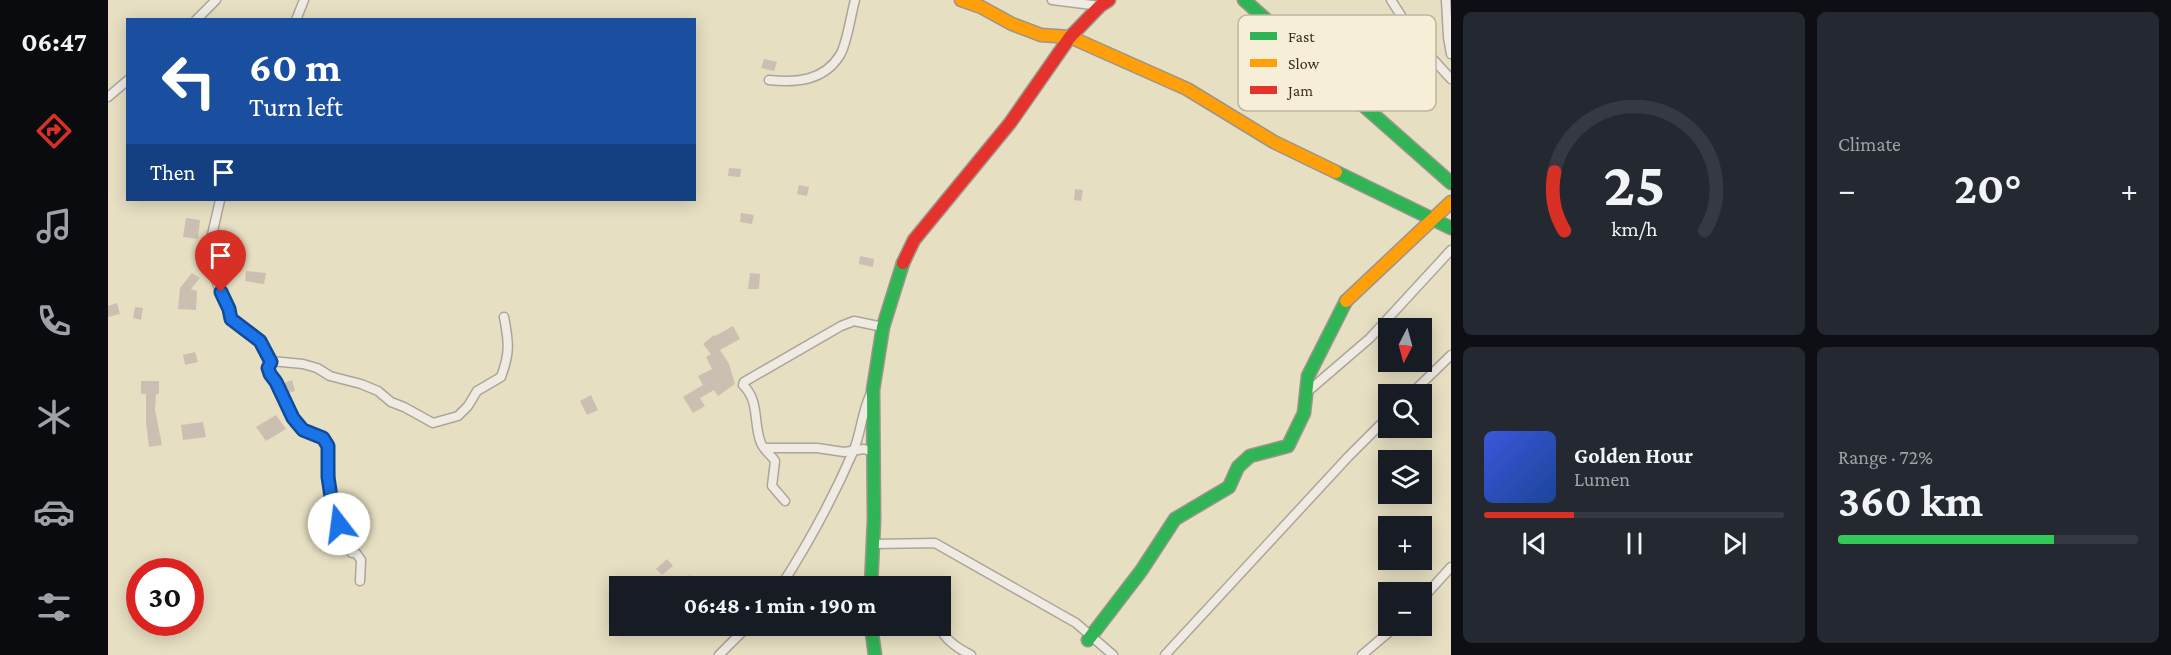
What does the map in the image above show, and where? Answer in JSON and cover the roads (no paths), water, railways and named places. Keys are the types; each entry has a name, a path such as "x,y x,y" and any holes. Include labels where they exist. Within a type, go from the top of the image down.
{"street":[{"path":"198,18 216,0"},
{"path":"297,18 304,0"},
{"path":"769,80 793,82 828,69 841,54 855,0"},
{"path":"961,0 1041,35 1070,37 1187,89 1274,142 1451,228"},
{"path":"1052,0 1104,3"},
{"path":"1244,0 1261,15"},
{"path":"1391,0 1401,15"},
{"path":"1446,0 1451,54"},
{"path":"871,576 873,390 883,327 903,262 915,240 1010,123 1070,37 1104,3"},
{"path":"1436,63 1451,79"},
{"path":"108,97 126,82"},
{"path":"1370,111 1451,183"},
{"path":"220,201 212,235 211,267 231,319 260,341 271,362"},
{"path":"1090,638 1141,571 1174,519 1229,487 1233,472 1250,455 1288,446 1304,413 1308,375 1348,298 1451,202"},
{"path":"1306,393 1370,338 1451,250"},
{"path":"271,362 296,362 318,368 330,376 378,391 391,402 426,420 433,423 439,422 458,416 468,406 477,391 501,377 509,353 504,317"},
{"path":"785,501 772,486 775,461 762,446 751,395 743,385 744,382 841,326 855,321 883,327"},
{"path":"1421,384 1451,355"},
{"path":"271,362 268,368 270,374 293,418 303,430 323,438 328,446 328,477 331,497 347,540 346,545 361,560 360,581"},
{"path":"787,576 816,526 854,450 864,405 873,390"},
{"path":"1164,655 1378,427"},
{"path":"765,448 821,448 844,452 864,449 873,452"},
{"path":"873,544 935,543 1076,623 1090,638 1113,655"},
{"path":"1432,588 1451,567"},
{"path":"719,655 738,636"},
{"path":"873,636 875,655"},
{"path":"946,636 954,646 971,655"},
{"path":"1362,655 1384,636"}]}
